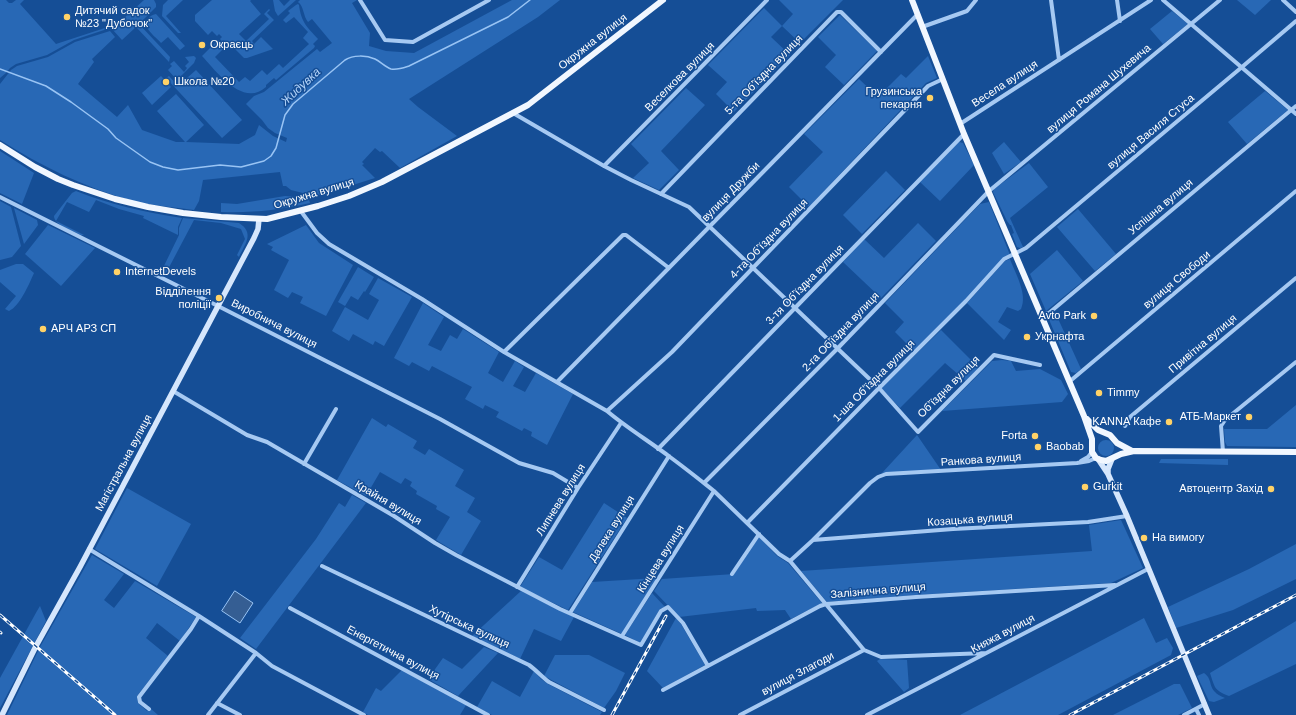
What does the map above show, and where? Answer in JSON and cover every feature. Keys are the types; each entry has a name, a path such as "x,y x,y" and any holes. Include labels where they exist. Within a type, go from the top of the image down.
{"main road":[{"name":"Окружна вулиця","path":"0,145 35,167 58,179 115,199 183,213 221,217 267,219 318,206 349,196 382,182 528,105 663,0"},
{"path":"912,0 964,134 1084,416 1090,434 1092,452 1097,459 1106,461 1121,454 1134,451 1296,452"},
{"path":"1084,416 1098,430 1113,437 1117,443 1118,450 1114,458"},
{"path":"1092,445 1096,437 1106,435"},
{"path":"1117,443 1134,451"}],"street":[{"path":"360,0 385,40 413,42 489,0"},
{"name":"Веселкова вулиця","path":"604,166 767,0"},
{"path":"922,27 967,11 976,0"},
{"path":"1051,0 1059,60"},
{"path":"1117,0 1120,21"},
{"name":"Весела вулиця","path":"960,124 1151,0"},
{"path":"1163,0 1296,114"},
{"name":"вулиця Романа Шухевича","path":"989,191 1220,0"},
{"path":"1283,0 1296,12"},
{"name":"5-та Обʼїздна вулиця","path":"661,194 837,12 841,12 881,52"},
{"name":"вулиця Дружби","path":"557,382 917,15"},
{"name":"вулиця Василя Стуса","path":"1015,254 1026,248 1242,68 1296,21"},
{"name":"4-та Обʼїздна вулиця","path":"607,411 672,352 928,86 943,80"},
{"name":"Успішна вулиця","path":"1041,315 1049,313 1296,106"},
{"path":"513,113 604,166 689,207 879,388"},
{"name":"3-тя Обʼїздна вулиця","path":"658,448 964,134"},
{"name":"2-га Обʼїздна вулиця","path":"704,483 837,349 989,191"},
{"name":"вулиця Свободи","path":"1069,382 1296,191"},
{"name":"Виробнича вулиця","path":"0,197 440,419 519,463 553,473 578,488"},
{"path":"300,210 317,234 329,244 422,299 504,352 607,411 621,423 658,448 704,483 747,522 779,554 790,561 864,650 881,658 986,653"},
{"name":"Магістральна вулиця","path":"2,715 36,646 90,549 258,229 259,218"},
{"path":"504,352 622,235 626,235 669,268"},
{"name":"1-ша Обʼїздна вулиця","path":"747,522 966,301 1004,259 1015,254"},
{"name":"Привітна вулиця","path":"1125,426 1130,417 1296,278"},
{"name":"Обʼїздна вулиця","path":"879,388 918,432 994,355 1040,365"},
{"path":"1223,452 1221,426 1226,420 1296,362"},
{"name":"Крайня вулиця","path":"173,391 247,435 267,442 462,558 570,613 641,645 661,611 668,608 683,623 708,666"},
{"path":"304,464 336,409"},
{"name":"Липнева вулиця","path":"517,587 578,488 621,423"},
{"path":"1077,463 1088,457 1092,452"},
{"name":"Далека вулиця","path":"570,613 669,456"},
{"path":"1108,474 1110,465 1114,458"},
{"path":"1097,459 1108,474 1127,516 1209,715"},
{"name":"Ранкова вулиця","path":"813,540 870,482 878,476 886,474 1077,463 1097,459"},
{"name":"Кінцева вулиця","path":"622,636 714,491"},
{"name":"Козацька вулиця","path":"813,540 953,529 1088,522 1127,516"},
{"path":"732,574 759,534"},
{"path":"790,561 813,540"},
{"path":"90,549 199,616 256,653 272,666 364,715"},
{"name":"Хутірська вулиця","path":"322,566 529,665 549,682 604,710"},
{"name":"Княжа вулиця","path":"867,715 1148,569"},
{"name":"Залізнична вулиця","path":"663,690 826,604 1115,585"},
{"name":"Енергетична вулиця","path":"290,608 488,715"},
{"path":"149,709 140,702 139,697 191,629 199,616"},
{"name":"вулиця Злагоди","path":"740,715 864,650"},
{"path":"208,715 256,653"},
{"path":"217,703 240,715"},
{"path":"1184,715 1205,704"},
{"path":"1196,709 1199,715"}],"shaded area":[{"path":"0,0 6,0 9,3 12,3 16,0 24,0 20,4 56,44 111,26 110,28 74,40 47,55 16,64 0,78"},
{"path":"144,0 154,0 156,7 139,24 170,57 169,62 136,27 122,40 112,29"},
{"path":"168,0 183,0 166,16 181,33 178,33 162,16 163,5"},
{"path":"212,0 251,0 250,1 261,14 239,34 246,41 269,19 264,14 269,9 270,10 267,13 274,20 252,41 254,44 261,37 273,49 244,58 227,41 224,44 220,39 222,37 219,34 217,36 212,31 208,35 195,21 195,15"},
{"path":"273,0 279,0 284,6 290,0 296,0 278,16 275,11"},
{"path":"300,0 357,0 352,3 370,33 369,46 386,51 414,53 512,0 560,0 538,17 409,99 457,136 400,168 382,151 380,152 375,148 362,162 364,164 362,165 375,178 326,195 311,195 291,190 286,186 283,186 280,172 203,180 199,201 194,210 148,204 115,196 81,183 31,159 0,140 0,84 11,70 17,66 48,57 75,42 110,31 115,37 92,59 94,62 78,84 117,117 128,105 142,130 176,142 185,142 157,111 176,94 204,125 186,142 239,144 255,135 259,125 273,136 286,142 287,138 268,128 246,104 254,96 264,92 317,49 320,52 332,43 312,19 308,22 298,2"},
{"path":"779,0 843,0 800,43 782,26 793,14"},
{"path":"1237,0 1271,0 1255,15"},
{"path":"298,4 305,24 318,39 313,44 315,46 276,80 274,78 266,85 266,87 257,92 248,93 231,85 222,78 202,56 217,41 224,48 215,57 239,82 245,77 250,81 262,70 267,75 279,64 283,68 309,44 303,38 308,32 294,17 286,23 283,20 290,13 288,11"},
{"path":"764,8 782,26 771,37 790,55 734,112 716,94 727,82 708,65"},
{"path":"1172,11 1188,24 1163,44 1150,29"},
{"path":"156,14 185,46 180,50 168,37 161,43 148,29 146,22 151,16"},
{"path":"840,15 877,51 844,85 825,67 836,55 818,37"},
{"path":"194,56 196,58 194,63 177,80 168,70 172,66 170,64 174,61 184,72 187,68 185,66 189,62 185,57"},
{"path":"928,56 937,78 926,83 809,207 789,187 823,152 804,134 859,79 878,97 901,74 906,78"},
{"path":"196,70 242,120 222,138 166,78 169,76 178,86"},
{"path":"161,76 171,87 152,105 142,93"},
{"path":"686,88 705,105 661,151 679,170 659,190 633,178 649,163 631,144"},
{"path":"1265,91 1288,110 1247,144 1228,122"},
{"path":"959,142 963,143 974,165 940,201 920,182"},
{"path":"1004,142 1021,162 1004,174 992,153"},
{"path":"0,151 34,173 22,204 0,193"},
{"path":"1029,163 1048,187 1010,218 1023,247 1020,248 1017,247 1012,234 1014,233 1011,225 1007,221 993,192 994,189"},
{"path":"886,171 905,190 862,234 843,215"},
{"path":"76,191 128,208 182,218 178,227 178,235 143,218 144,216 119,209 96,200 89,212 67,202 56,221 54,216 72,193"},
{"path":"285,196 309,200 310,203 287,208 244,212 221,212 221,203 237,204"},
{"path":"0,201 11,207 21,246 12,257 0,260"},
{"path":"989,202 1010,255 914,351 895,332 904,322 885,303 980,204"},
{"path":"14,208 37,220 38,225 24,244"},
{"path":"1078,209 1116,254 1095,271 1057,227"},
{"path":"183,218 239,223 247,231 248,235 239,257 237,255 245,239 241,229 221,223 194,220 165,275 162,270 179,235 179,228"},
{"path":"56,221 84,235 69,230"},
{"path":"918,223 936,241 881,298 843,262 864,239 884,258"},
{"path":"48,225 95,248 61,286 25,254"},
{"path":"306,225 319,243 353,265 326,316 300,303 303,297 292,292 288,298 274,290 289,260 271,250 273,247 267,244"},
{"path":"1057,250 1083,281 1046,311 1030,274"},
{"path":"1010,259 1022,290 1023,303 1021,309 1018,311 1007,307 998,322 1011,330 1004,340 967,303 1005,261"},
{"path":"16,264 23,264 34,273 20,300 9,311 5,309 16,296 0,282 0,270"},
{"path":"358,267 374,277 358,300 351,296 345,306 338,302"},
{"path":"378,278 412,297 384,346 375,341 373,345 353,334 349,341 332,331 345,307 368,320 379,300 369,294"},
{"path":"423,303 444,317 428,345 441,351 450,335 457,339 463,329 499,352 488,373 503,382 515,361 524,367 513,386 525,392 536,373 573,394 547,445 531,436 532,432 524,428 522,431 496,417 499,412 485,405 483,409 465,399 472,387 432,366 429,371 412,362 409,366 394,358"},
{"path":"1055,312 1081,369 1076,373 1071,372 1048,317"},
{"path":"941,330 979,368 966,381 945,363 900,408 881,388"},
{"path":"992,361 1011,361 1016,371 1040,369 1061,380 1068,394 1062,402 942,411"},
{"path":"1296,405 1296,447 1227,446 1225,442 1224,429 1267,429"},
{"path":"372,418 386,427 388,424 417,441 413,448 425,455 429,449 464,470 455,486 475,498 467,512 481,521 461,555 436,540 450,517 436,509 437,506 416,494 417,491 410,486 412,482 405,478 401,484 380,472 366,496 337,480"},
{"path":"917,435 941,470 882,473"},
{"path":"1106,440 1112,442 1114,448 1112,454 1106,456 1100,454 1098,448 1100,442"},
{"path":"1161,459 1228,459 1228,465 1159,463"},
{"path":"127,488 191,524 157,586 95,549"},
{"path":"352,495 366,503 256,649 240,638 316,539 339,503 345,507"},
{"path":"604,503 627,518 568,610 520,587 539,557 562,570"},
{"path":"1121,520 1143,568 1111,583 827,602 801,571 1092,551 1089,525"},
{"path":"759,537 777,556 788,563 822,603 791,619 785,610 757,611 756,608 679,617 654,591 662,579 734,574"},
{"path":"1296,544 1296,579 1233,610 1176,628 1168,607 1249,569"},
{"path":"92,555 124,574 104,600 114,608 135,581 196,617 180,641 157,623 146,638 168,656 137,696 138,703 147,711 150,708 158,715 7,715 40,647"},
{"path":"657,578 622,634 573,612 592,582"},
{"path":"235,591 253,603 240,623 222,611"},
{"path":"521,591 574,617 561,641 534,629 520,659 472,636"},
{"path":"652,593 665,607 660,609 640,643 625,635"},
{"path":"40,606 46,621 0,708 0,678"},
{"path":"676,618 705,665 663,688 647,671"},
{"path":"1144,618 1156,643 1167,638 1173,648 1171,655 1058,715 960,715"},
{"path":"1296,621 1296,664 1229,696 1220,692 1216,688 1210,673"},
{"path":"484,647 498,653 458,696 428,679 443,658 462,669"},
{"path":"555,655 589,655 625,673 616,691 604,708 544,676"},
{"path":"880,659 907,660 909,688 904,692 877,661"},
{"path":"402,670 466,705 460,715 368,715 363,712 376,688 381,691"},
{"path":"534,671 548,684 602,712 600,715 492,715 477,707 492,681 520,697"},
{"path":"1204,673 1209,679 1212,689 1225,698 1214,702 1209,701 1197,676"},
{"path":"1174,684 1180,684 1192,708 1178,715 1113,715"}],"waterway":[{"name":"Жидувка","path":"0,69 46,86 108,129 116,138 150,162 163,167 178,170 220,165 241,167 264,161 271,156 276,148 285,115 293,104 345,60 356,56 364,56 375,59 391,69 409,66 508,17 530,0"}],"railway":[{"path":"1070,715 1296,595"},
{"path":"0,615 115,715"},
{"path":"612,715 666,616"}],"place":[{"name":"Дитячий садок №23 \"Дубочок\"","path":"67,17"},
{"name":"Окраєць","path":"202,45"},
{"name":"Школа №20","path":"166,82"},
{"name":"Грузинська пекарня","path":"930,98"},
{"name":"InternetDevels","path":"117,272"},
{"name":"Відділення поліції","path":"219,298"},
{"name":"Avto Park","path":"1094,316"},
{"name":"АРЧ АРЗ СП","path":"43,329"},
{"name":"Укрнафта","path":"1027,337"},
{"name":"Timmy","path":"1099,393"},
{"name":"АТБ-Маркет","path":"1249,417"},
{"name":"KANNA Кафе","path":"1169,422"},
{"name":"Forta","path":"1035,436"},
{"name":"Baobab","path":"1038,447"},
{"name":"Gurkit","path":"1085,487"},
{"name":"Автоцентр Захід","path":"1271,489"},
{"name":"На вимогу","path":"1144,538"}]}
